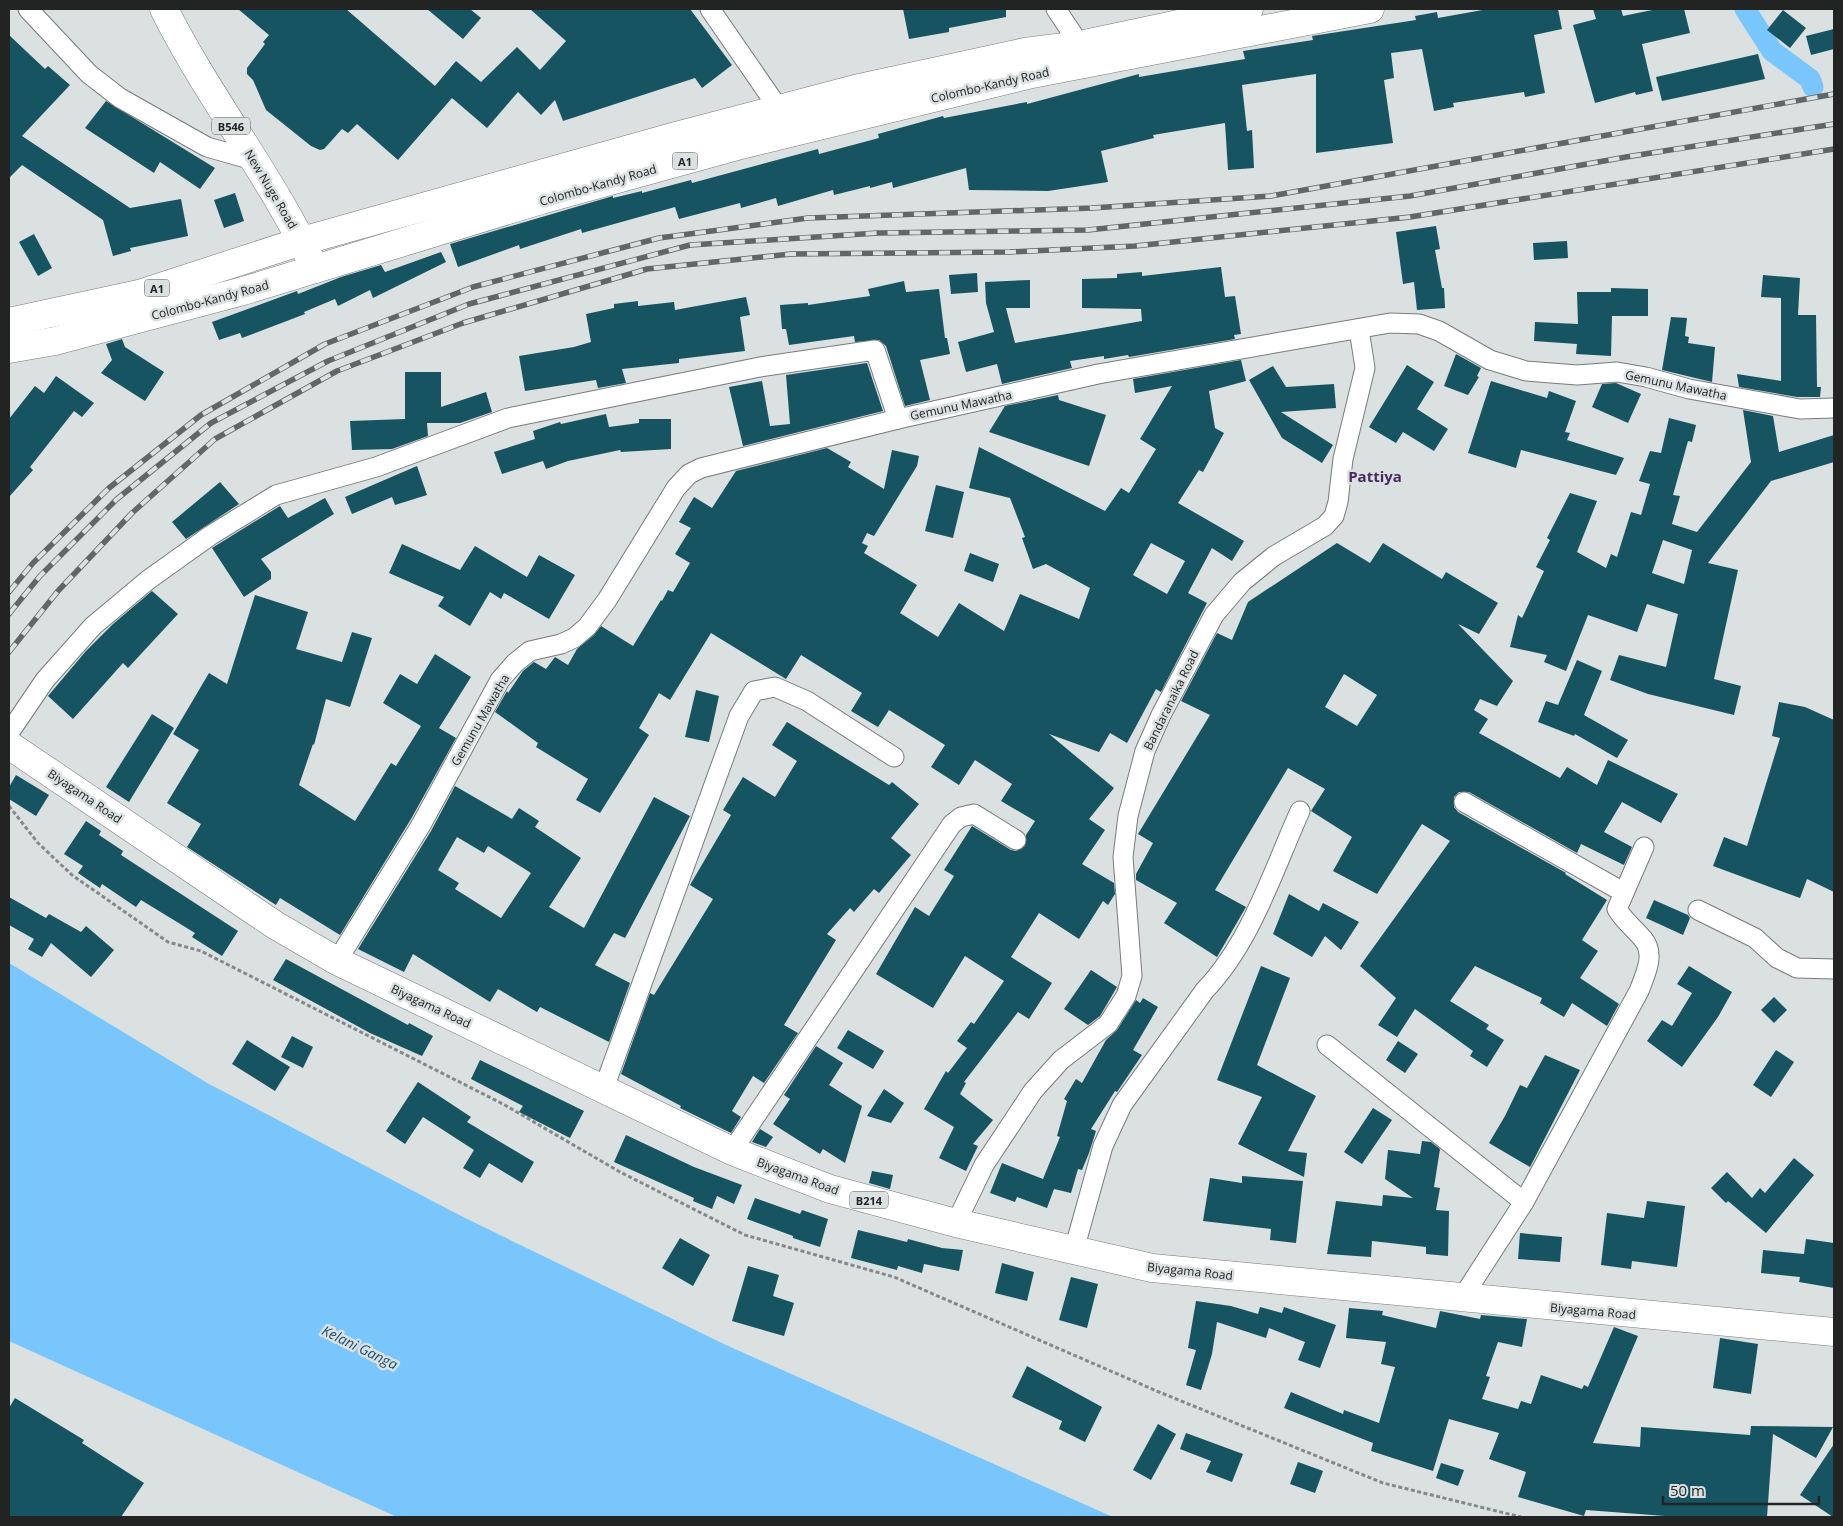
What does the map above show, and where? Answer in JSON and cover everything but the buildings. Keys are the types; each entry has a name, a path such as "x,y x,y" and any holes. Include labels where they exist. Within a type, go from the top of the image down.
{"main road":[{"name":"New Nuge Road","path":"164,9 214,98 302,241 315,269"},
{"name":"Colombo-Kandy Road","path":"9,322 139,294 302,241 780,109 924,73 1025,52 1080,45 1249,9"},
{"name":"Colombo-Kandy Road","path":"9,349 55,341 129,322 315,269 551,198 737,146 1032,74 1370,9"},
{"name":"Biyagama Road","path":"9,745 275,925 336,961 732,1151 830,1189 956,1222 1152,1268 1834,1332"}],"street":[{"path":"28,9 89,74 120,98 207,147 253,160"},
{"path":"710,9 780,109"},
{"path":"1056,9 1080,45"},
{"name":"Gemunu Mawatha","path":"336,961 420,824 500,680 514,663 530,650 560,644 574,638 587,627 607,600 676,488 689,474 701,468 898,419 1098,374 1390,323 1419,324 1439,332 1490,360 1526,371 1576,374 1617,372 1646,377 1689,389 1800,409 1834,408"},
{"name":"Bandaranaika Road","path":"956,1222 984,1165 1033,1091 1061,1060 1108,1024 1126,996 1132,976 1124,857 1128,816 1145,751 1161,715 1214,615 1249,577 1274,556 1325,526 1334,516 1339,494 1342,459 1365,368 1359,329"},
{"path":"9,734 45,680 93,626 172,563 211,535 276,495 376,467 508,418 760,367 875,350 898,419"},
{"path":"604,1088 739,716 754,691 775,687 807,701 894,757"},
{"path":"1464,802 1623,892"},
{"path":"1074,1250 1103,1146 1122,1105 1205,990 1220,974 1251,920 1300,810"},
{"path":"732,1151 952,824 961,817 974,814 1016,840"},
{"path":"1462,1298 1524,1202 1639,991 1649,964 1649,952 1644,940 1617,909 1644,848"},
{"path":"1698,910 1755,938 1777,958 1797,968 1834,970"},
{"path":"1328,1045 1524,1202"}],"path":[{"path":"9,806 38,843 72,875 168,942 201,951 503,1104 620,1172 745,1234 894,1277 1159,1392 1383,1483 1521,1517"}],"water":[{"name":"Kelani Ganga","path":"9,963 209,1084 463,1217 726,1345 1113,1517 397,1517 9,1341"}],"waterway":[{"path":"1745,9 1772,51 1810,79 1813,87"}],"railway":[{"path":"9,592 33,563 109,488 201,415 325,344 473,287 659,238 808,218 1092,208 1271,196 1834,94"},
{"path":"9,614 40,576 117,499 211,423 328,361 469,304 690,245 878,233 1088,230 1410,196 1626,157 1834,124"},
{"path":"9,652 58,591 132,513 215,439 337,371 463,323 647,269 791,254 1010,252 1135,246 1410,217 1834,149"}],"district":[{"name":"Pattiya","path":"1375,476"}]}
